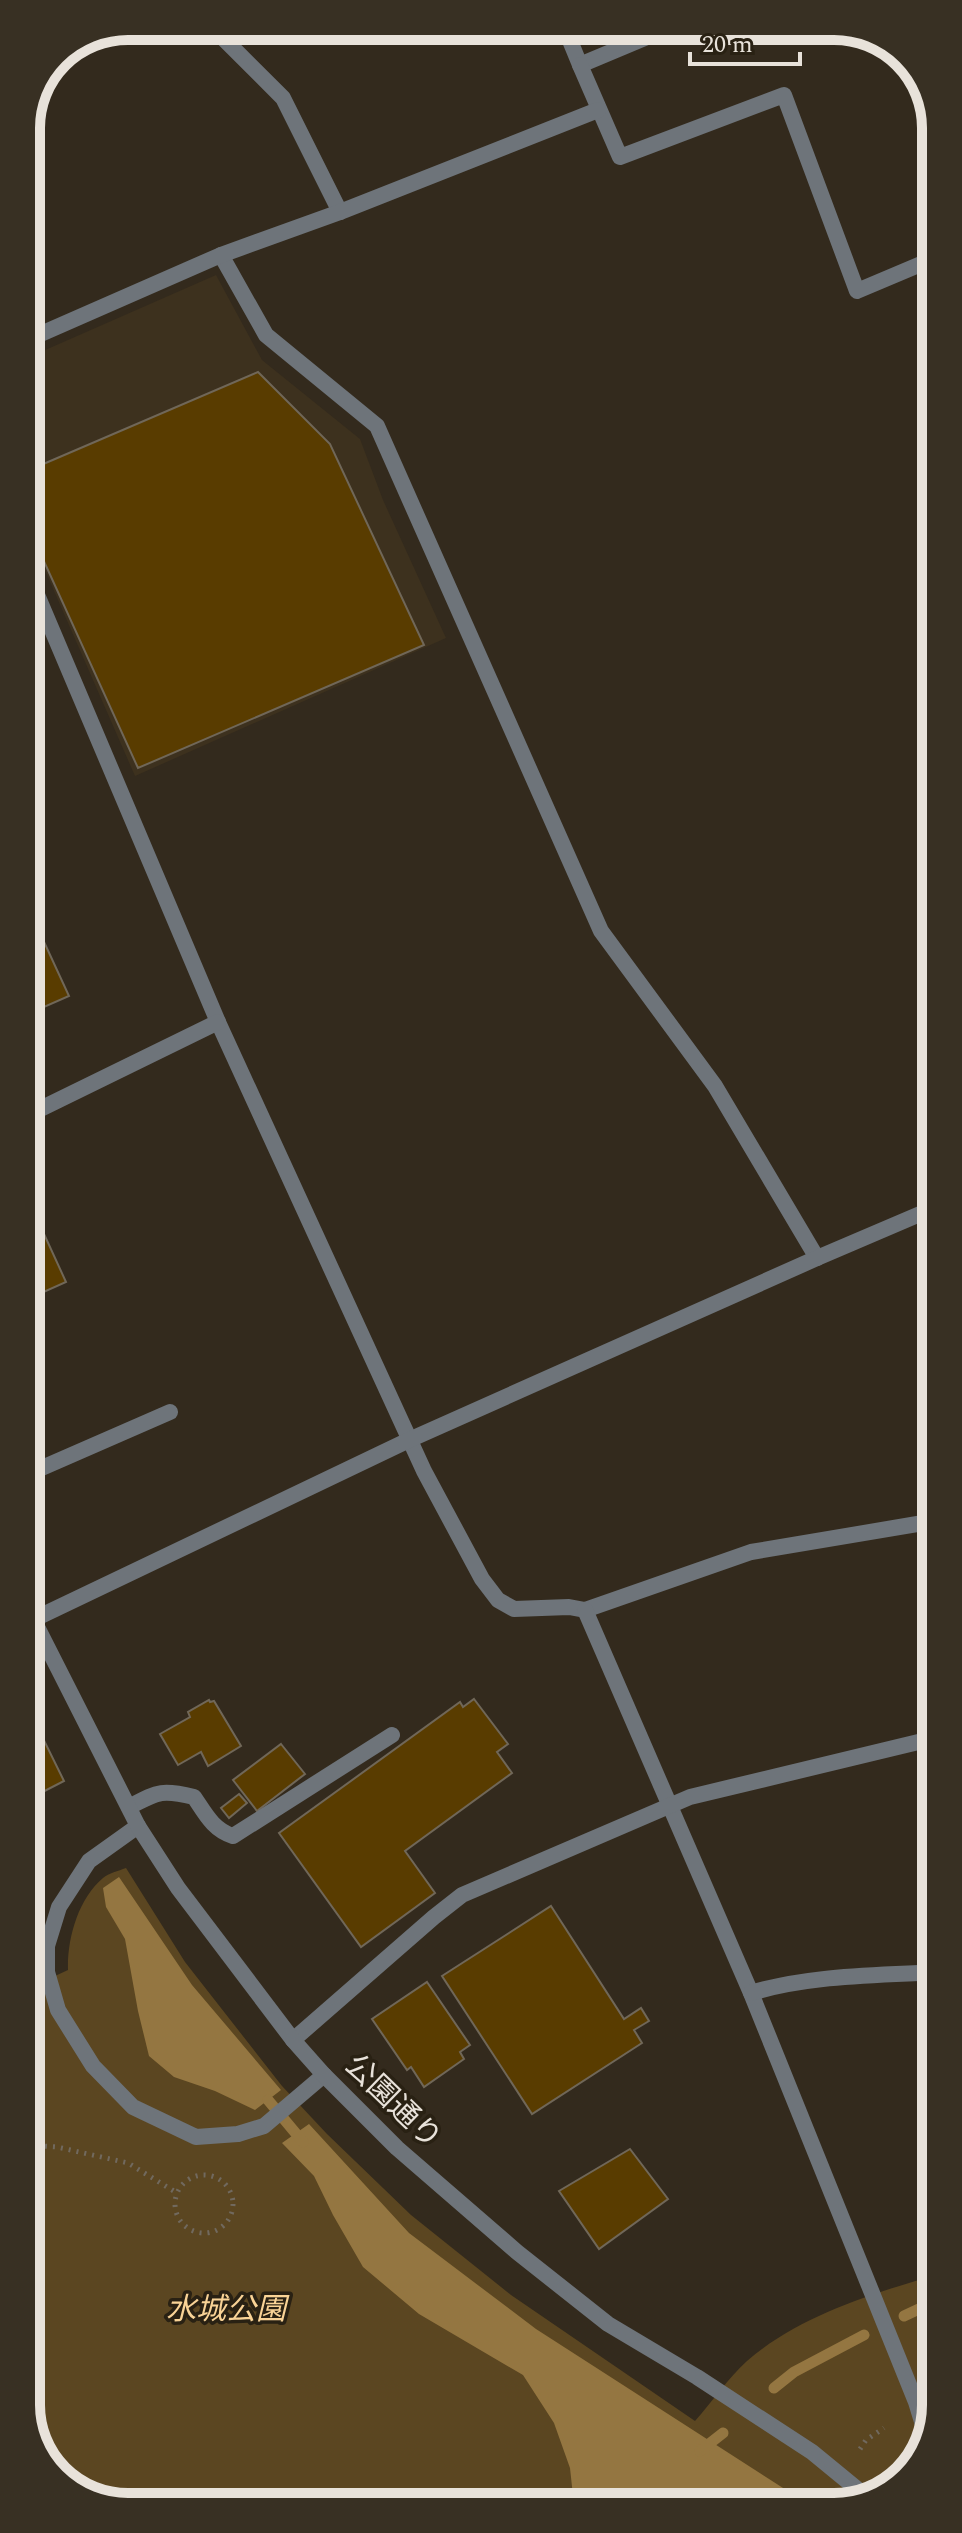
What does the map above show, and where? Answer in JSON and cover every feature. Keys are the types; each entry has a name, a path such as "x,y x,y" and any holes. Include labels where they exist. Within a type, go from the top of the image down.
{"street":[{"path":"225,40 283,98 340,212"},
{"path":"570,40 620,157 784,95 857,291 922,264"},
{"path":"580,65 640,40"},
{"path":"40,334 221,255 340,212 598,110"},
{"path":"221,255 266,335 377,426 601,931 715,1086 817,1258"},
{"path":"40,602 218,1022 409,1440 482,1579 498,1600 514,1609 569,1607 585,1610 751,1552 922,1523"},
{"path":"40,1109 218,1022"},
{"path":"40,1612 409,1440 922,1213"},
{"path":"40,1469 170,1412"},
{"path":"585,1610 751,1993 921,2417"},
{"name":"公園通り","path":"40,1636 138,1826 178,1888 293,2040 324,2075 397,2148 517,2252 608,2324 697,2377 812,2452 858,2490"},
{"path":"129,1807 154,1794 168,1791 194,1797 212,1823 233,1836 392,1735"},
{"path":"293,2040 462,1895 690,1797 922,1741"},
{"path":"138,1826 89,1861 59,1907 47,1946 47,1972 58,2010 93,2066 133,2107 196,2137 238,2134 264,2126 324,2075"},
{"path":"751,1993 807,1980 922,1973"}],"path":[{"path":"40,2146 128,2163 177,2193"},
{"path":"215,2176 217,2168"},
{"path":"204,2174 215,2176 225,2182 231,2192 234,2203 232,2215 216,2231 194,2231 177,2216 177,2193 183,2183 193,2177 204,2174"},
{"path":"860,2449 866,2440 884,2428"}],"shaded area":[{"path":"216,275 262,360 360,439 383,500 446,638 135,776 40,559 40,352"},
{"path":"119,1877 192,1985 281,2090 255,2110 215,2091 174,2077 149,2056 125,1939 106,1907 103,1888"},
{"path":"309,2124 409,2233 536,2329 791,2493 573,2493 570,2468 554,2423 523,2375 419,2314 363,2267 314,2176 282,2143"}],"green space":[{"name":"水城公園","path":"126,1868 185,1962 282,2086 411,2215 511,2295 695,2421 747,2361 789,2331 837,2308 922,2279 922,2405 917,2433 904,2458 883,2478 868,2486 834,2493 122,2493 105,2490 79,2478 55,2454 43,2428 40,2405 40,1983 68,1970 72,1933 81,1908 94,1887 111,1873"}],"building":[{"path":"258,372 330,444 424,645 138,768 40,553 40,465"},
{"path":"40,933 69,996 40,1009"},
{"path":"40,1225 66,1282 40,1294"},
{"path":"474,1699 508,1744 497,1752 512,1773 405,1851 435,1893 361,1947 279,1833 460,1702 463,1707"},
{"path":"209,1700 214,1701 241,1746 208,1766 201,1752 178,1765 160,1734 190,1717 188,1712"},
{"path":"40,1732 64,1781 40,1793"},
{"path":"281,1744 305,1774 257,1811 233,1780"},
{"path":"239,1794 247,1803 229,1818 221,1808"},
{"path":"551,1906 624,2019 641,2008 649,2021 634,2030 642,2043 532,2114 442,1976"},
{"path":"427,1982 470,2045 460,2052 464,2059 424,2087 411,2067 407,2070 372,2019"},
{"path":"630,2149 668,2199 599,2249 559,2191"}],"waterway":[{"path":"268,2100 303,2142"},
{"path":"904,2316 922,2308"},
{"path":"774,2388 794,2372 864,2335"},
{"path":"700,2451 723,2433"}]}
